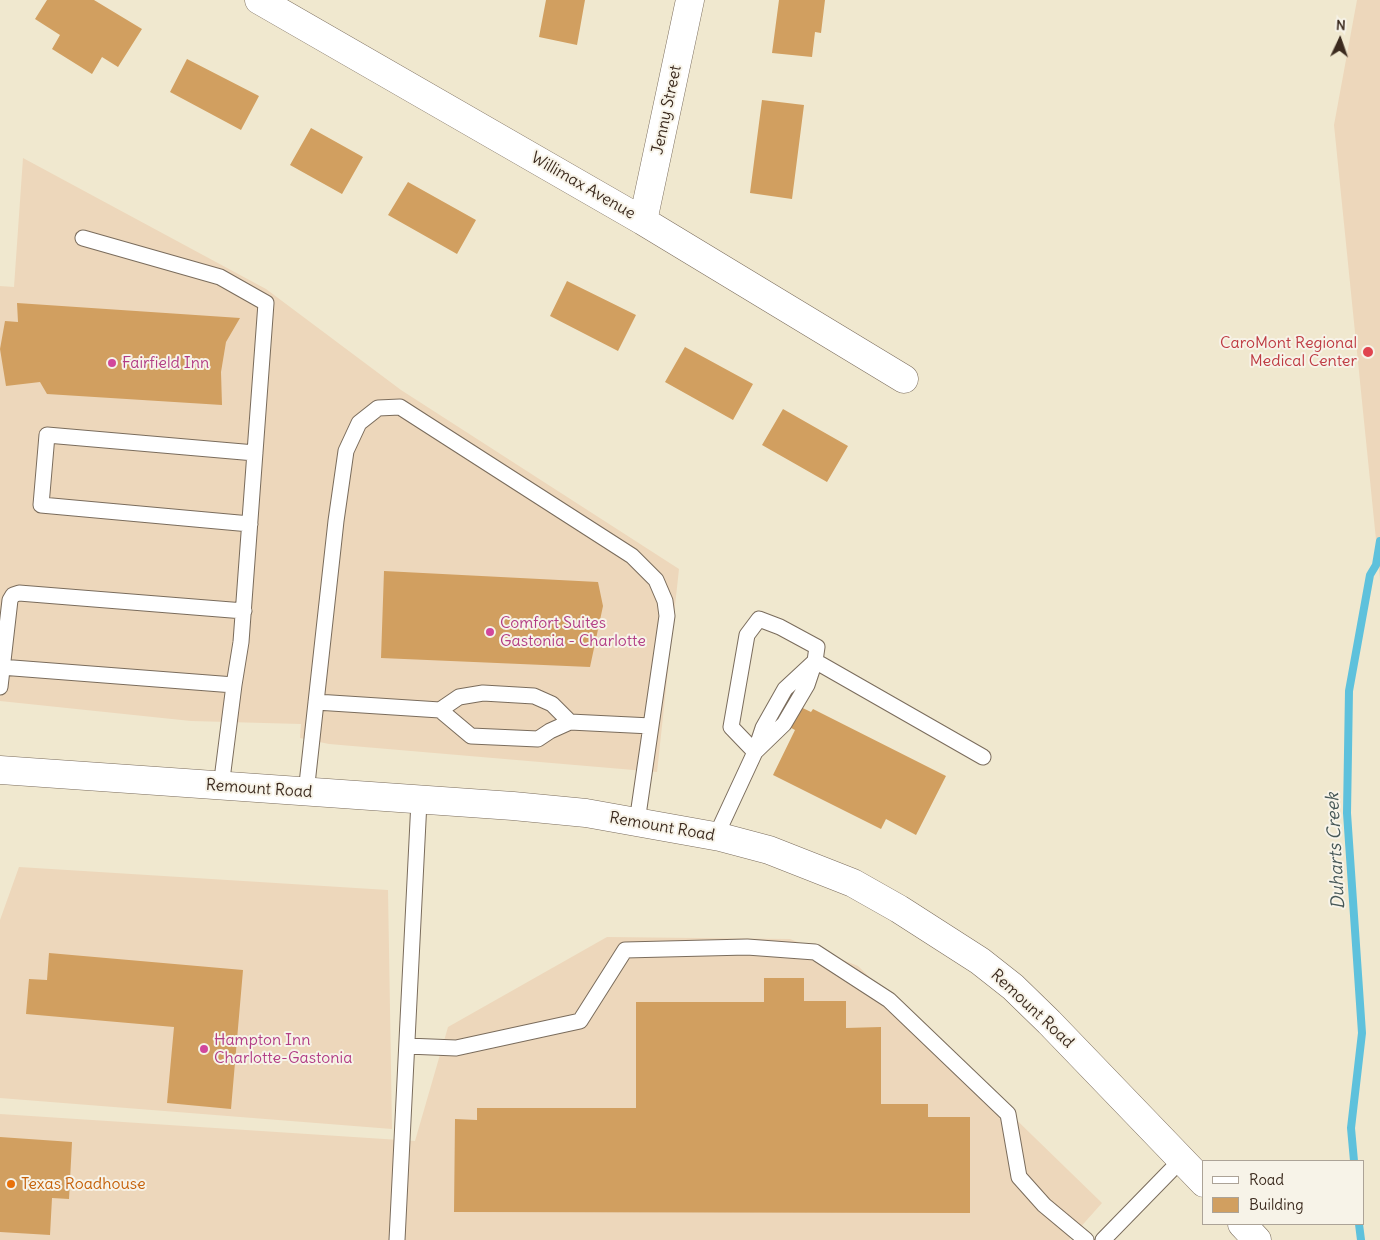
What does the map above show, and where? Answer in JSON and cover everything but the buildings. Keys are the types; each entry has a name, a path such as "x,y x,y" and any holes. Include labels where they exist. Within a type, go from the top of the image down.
{"street":[{"name":"Willimax Avenue","path":"259,0 643,221 904,379"},
{"name":"Jenny Street","path":"643,221 690,0"},
{"name":"Remount Road","path":"0,770 419,801 513,806 586,813 716,836 769,850 853,883 899,909 980,962 1013,987 1050,1022 1202,1182"},
{"path":"1243,1225 1258,1240"}],"lane":[{"path":"83,238 220,277 266,303 244,611 221,787"},
{"path":"306,793 336,521 346,451 359,423 378,408 400,407 632,556 656,580 665,601 667,616 638,822"},
{"path":"250,524 41,505 47,435 255,453"},
{"path":"0,687 10,600 14,595 244,611"},
{"path":"716,836 755,752 784,724 807,685 815,661 817,647 780,627 758,619 747,635 731,726 755,752"},
{"path":"815,661 983,757"},
{"path":"1,667 234,685"},
{"path":"440,710 459,697 483,693 534,696 552,704 570,722"},
{"path":"316,702 440,710 471,736 538,739 570,722 651,726"},
{"path":"397,1240 419,801"},
{"path":"407,1046 456,1048 580,1021 625,950 747,947 815,952 890,1000 1008,1114 1019,1176 1044,1205 1086,1240"},
{"path":"1103,1240 1181,1160"}],"shaded area":[{"name":"CaroMont Regional Medical Center","path":"1357,0 1380,0 1380,579 1334,125"},
{"path":"23,158 266,289 401,390 679,569 657,772 329,744 300,738 301,724 191,721 0,701 0,286 14,287"},
{"path":"19,867 388,890 392,1129 0,1098 0,920"},
{"path":"607,937 790,939 858,966 1102,1203 1069,1240 0,1240 0,1114 415,1141 448,1027"}],"waterway":[{"name":"Duharts Creek","path":"1354,1160 1351,1128 1362,1033 1347,813 1349,691 1370,575 1376,565 1380,541"},
{"name":"Duharts Creek","path":"1359,1225 1361,1240"}],"place":[{"name":"CaroMont Regional Medical Center","path":"1368,352"},
{"name":"Fairfield Inn","path":"112,363"},
{"name":"Comfort Suites Gastonia - Charlotte","path":"490,632"},
{"name":"Hampton Inn Charlotte-Gastonia","path":"204,1049"},
{"name":"Texas Roadhouse","path":"11,1184"}]}
